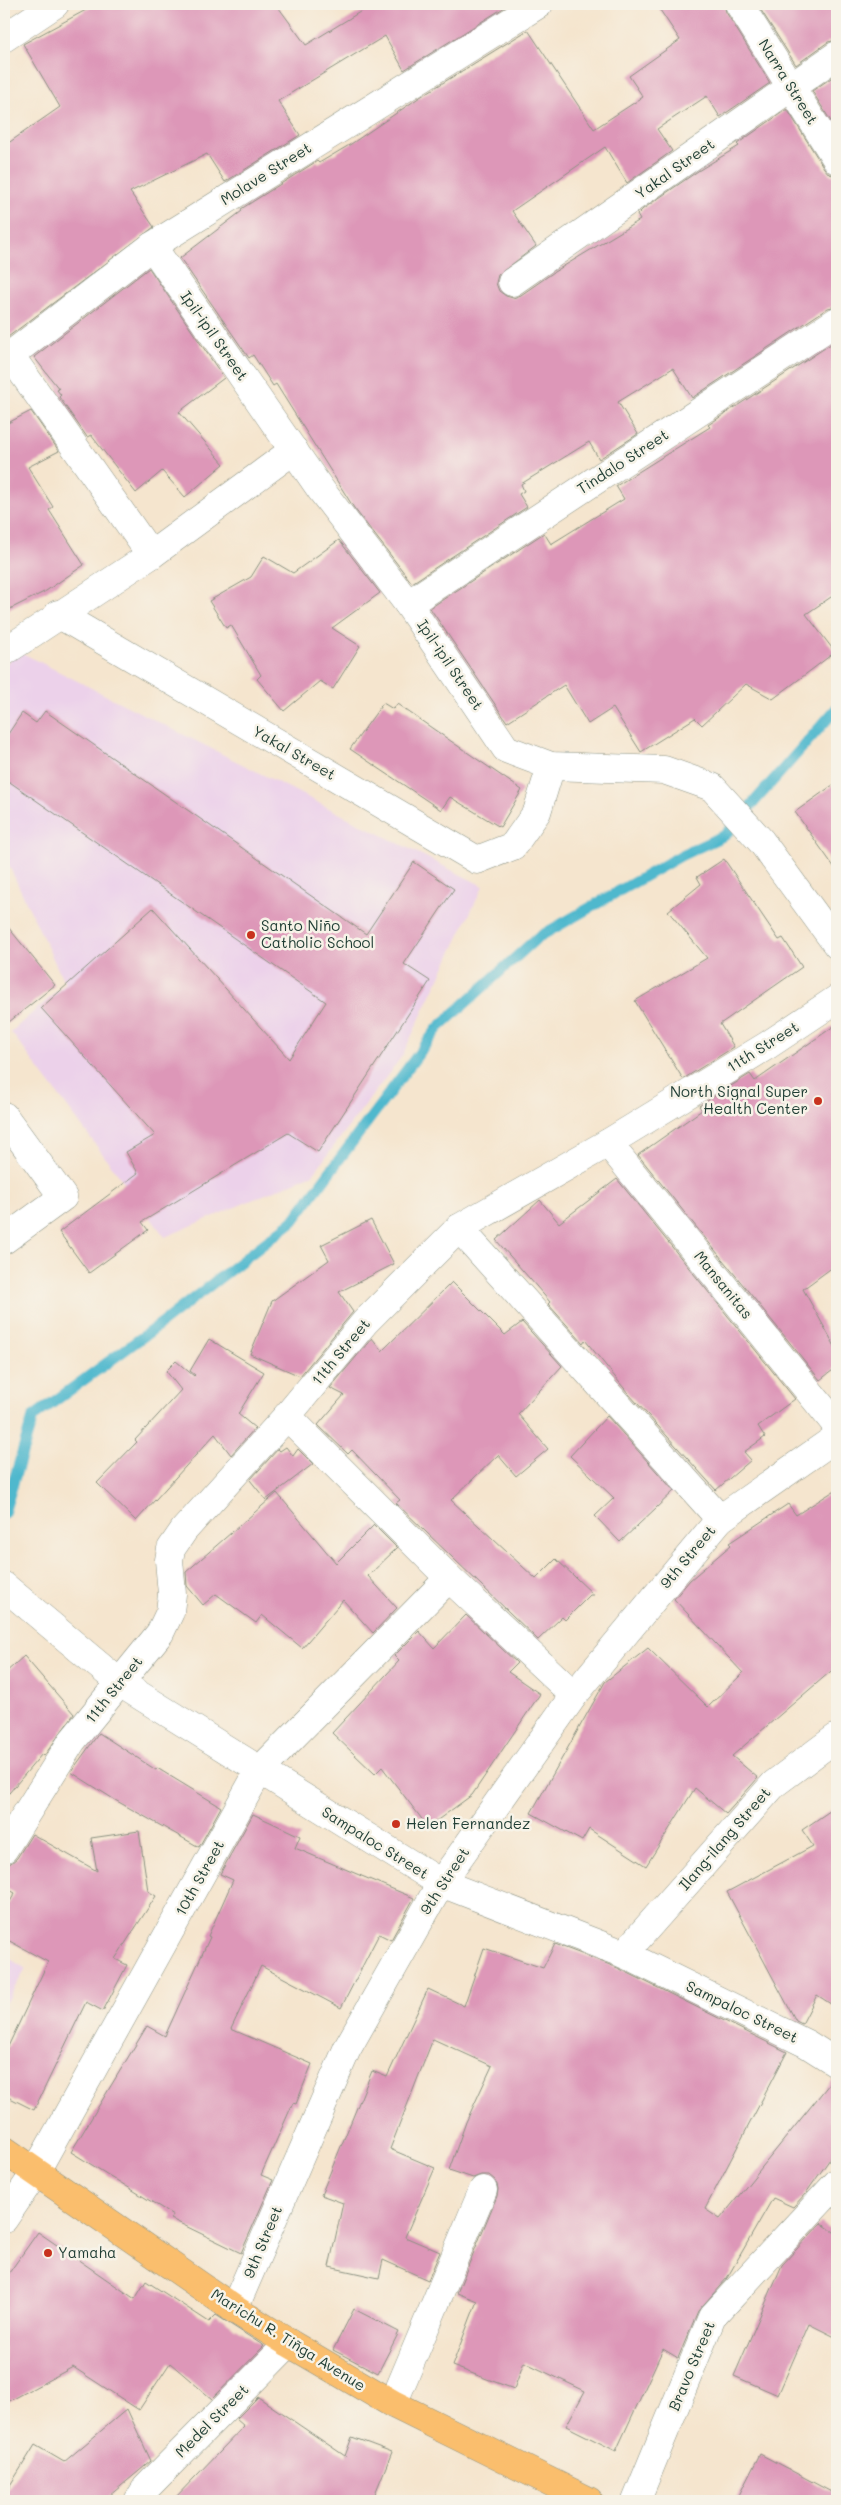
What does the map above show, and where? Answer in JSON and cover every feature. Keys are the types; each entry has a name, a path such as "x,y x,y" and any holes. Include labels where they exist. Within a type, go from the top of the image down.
{"main road":[{"name":"Marichu R. Tiñga Avenue","path":"4,2150 234,2309 289,2343 393,2404 589,2501"}],"street":[{"path":"7,36 55,4"},
{"name":"Molave Street","path":"7,357 152,246 539,4"},
{"name":"Narra Street","path":"739,4 837,160"},
{"name":"Yakal Street","path":"512,282 837,55"},
{"name":"Ipil-ipil Street","path":"152,246 294,450 408,604 506,749 551,766 664,770 712,787 761,841 837,945"},
{"name":"Tindalo Street","path":"408,604 837,321"},
{"path":"7,357 150,554"},
{"path":"4,652 150,554 294,450"},
{"name":"Yakal Street","path":"58,614 477,860 514,846 537,812 551,766"},
{"name":"11th Street","path":"4,1848 72,1741 160,1633 170,1612 172,1594 169,1560 171,1549 184,1530 287,1416 365,1322 459,1228 608,1143 768,1045 837,999"},
{"path":"4,1116 63,1197 4,1240"},
{"name":"Mansanitas","path":"608,1143 837,1426"},
{"path":"459,1228 720,1519"},
{"path":"287,1416 449,1578 574,1695"},
{"name":"9th Street","path":"234,2309 347,2049 441,1883 574,1695 720,1519 837,1437"},
{"name":"10th Street","path":"4,2219 35,2173 259,1771 449,1578"},
{"name":"Sampaloc Street","path":"4,1586 120,1683 441,1883 624,1954 807,2044 837,2063"},
{"name":"Ilang-ilang Street","path":"624,1954 774,1784 837,1738"},
{"name":"Bravo Street","path":"636,2501 712,2317 837,2183"},
{"path":"393,2404 483,2190"},
{"name":"Medel Street","path":"138,2501 146,2488 289,2343"}],"shaded area":[{"name":"Santo Niño Catholic School","path":"18,651 483,886 402,1056 313,1174 165,1237 11,1032 65,984 4,855 4,666"},
{"path":"4,1955 26,1969 4,2005"}],"building":[{"path":"97,4 276,4 306,45 368,7 366,4 510,4 404,70 385,36 278,101 300,135 225,182 207,154 130,192 154,227 4,340 4,146 60,107 23,44"},
{"path":"656,4 724,4 726,12 770,83 720,117 707,96 657,129 672,151 627,183 605,147 512,211 536,246 498,275 496,283 499,291 513,298 521,295 554,272 640,220 637,215 643,209 698,171 739,146 737,144 787,109 824,168 829,174 837,176 837,306 828,308 692,398 673,368 618,402 638,434 599,459 589,442 521,484 524,491 519,494 527,507 412,583 354,508 276,384 273,386 253,355 249,358 180,258 242,211 241,209 317,161 319,163 351,144 420,97 528,30 594,129 643,97 629,76 680,40"},
{"path":"757,4 837,4 837,40 828,42 796,65"},
{"path":"837,74 837,131 812,91"},
{"path":"149,268 224,378 179,412 224,464 185,497 162,471 136,493 91,435 87,437 59,397 61,395 57,390 59,389 34,357"},
{"path":"837,340 837,593 806,614 835,652 773,699 746,684 702,725 695,718 641,752 613,708 588,724 564,685 507,722 430,608 544,533 551,544 624,499 616,486 710,427 708,425"},
{"path":"31,411 59,451 28,467 53,507 49,510 84,565 46,591 4,612 4,425"},
{"path":"339,540 380,593 332,628 360,646 333,689 320,681 284,711 257,679 261,675 231,625 226,628 209,601 251,577 264,556 293,573"},
{"path":"383,703 393,709 397,704 522,790 500,827 450,797 441,810 350,749"},
{"path":"45,711 366,934 414,862 454,889 404,964 430,981 318,1152 288,1133 142,1222 148,1230 89,1273 59,1232 138,1173 126,1152 155,1135 41,1008 153,908 289,1059 326,1002 4,778 4,740 22,713 36,723"},
{"path":"837,782 837,871 795,812"},
{"path":"724,859 779,940 783,938 802,967 720,1024 734,1047 683,1079 635,1001 707,958 668,911 701,884 697,877"},
{"path":"4,922 55,985 4,1026"},
{"path":"837,1024 837,1264 803,1289 837,1350 837,1367 820,1380 638,1155 702,1110 699,1106 750,1074 755,1081"},
{"path":"617,1179 795,1399 758,1426 765,1437 744,1452 751,1460 716,1490 628,1393 585,1340 583,1343 548,1304 550,1302 496,1240 540,1200 559,1223"},
{"path":"371,1220 394,1264 339,1292 353,1312 300,1376 250,1354 272,1301 329,1260 321,1245"},
{"path":"452,1282 505,1335 522,1322 562,1366 518,1414 548,1449 516,1476 498,1455 451,1500 536,1579 556,1559 594,1595 590,1595 565,1620 562,1617 538,1640 396,1503 400,1500 352,1450 348,1454 318,1425 344,1395 330,1388 372,1338 382,1351"},
{"path":"209,1339 264,1372 238,1414 255,1428 231,1455 215,1434 136,1521 97,1483 137,1442 135,1440 181,1390 166,1371 176,1361 194,1376 190,1371"},
{"path":"607,1416 674,1491 620,1542 595,1516 614,1498 570,1456"},
{"path":"286,1447 293,1456 298,1449 313,1464 266,1500 250,1480 278,1449 280,1451"},
{"path":"837,1489 837,1666 732,1756 758,1778 726,1814 695,1788 646,1866 589,1829 582,1841 531,1813 605,1682 648,1648 708,1707 743,1673 674,1599 690,1580 731,1545 729,1543 788,1504 796,1515"},
{"path":"277,1493 336,1563 374,1525 397,1548 368,1576 397,1608 373,1633 343,1600 302,1648 262,1615 256,1623 216,1594 203,1605 187,1586 186,1572"},
{"path":"466,1615 517,1663 508,1672 540,1694 472,1795 428,1827 382,1767 375,1774 332,1733 399,1661 394,1656 419,1631 434,1648"},
{"path":"24,1656 74,1714 44,1756 42,1754 4,1799 4,1674"},
{"path":"99,1733 156,1770 157,1768 221,1807 199,1847 115,1800 71,1772"},
{"path":"837,1806 837,2008 817,1995 802,2024 796,2021 727,1892 813,1846 802,1830"},
{"path":"253,1814 300,1836 295,1848 414,1898 391,1940 379,1934 341,2008 261,1966 231,2029 312,2064 296,2104 293,2103 261,2175 273,2180 241,2253 171,2219 173,2215 71,2152 147,2026 165,2036 210,1937 208,1936 233,1880 220,1874"},
{"path":"139,1831 148,1891 156,1896 115,1959 127,1965 103,2011 86,2002 34,2110 4,2095 4,2055 48,1962 4,1938 4,1912 15,1893 4,1887 4,1865 11,1863 17,1858 32,1834 97,1871 91,1838"},
{"path":"555,1944 618,1968 787,2052 705,2209 720,2219 834,2078 837,2078 837,2149 806,2193 793,2207 773,2198 727,2278 698,2311 678,2358 663,2349 616,2451 566,2426 585,2391 524,2362 514,2389 452,2366 477,2301 457,2293 497,2196 498,2189 496,2181 489,2175 473,2178 449,2170 466,2122 492,2066 433,2039 390,2149 435,2168 405,2237 440,2252 428,2280 383,2260 379,2278 329,2267 343,2203 321,2195 372,2071 387,2077 428,1989 464,2006 484,1948 543,1968"},
{"path":"821,2223 837,2234 837,2338 809,2324 778,2395 734,2376 782,2265"},
{"path":"38,2232 135,2299 146,2281 209,2322 216,2315 264,2346 212,2399 170,2363 139,2410 73,2367 4,2404 4,2280"},
{"path":"354,2309 399,2332 378,2373 333,2350"},
{"path":"258,2397 345,2456 352,2437 392,2452 372,2501 172,2501 244,2426 236,2419"},
{"path":"127,2409 151,2461 103,2501 4,2501 4,2495 35,2445 64,2462"},
{"path":"760,2454 837,2495 837,2501 736,2501"}],"waterway":[{"path":"4,1513 33,1417 163,1322 293,1221 438,1028 537,938 682,855 725,835 837,708"}],"place":[{"name":"Santo Niño Catholic School","path":"251,935"},
{"name":"North Signal Super Health Center","path":"818,1101"},
{"name":"Helen Fernandez","path":"396,1824"},
{"name":"Yamaha","path":"48,2253"}]}
